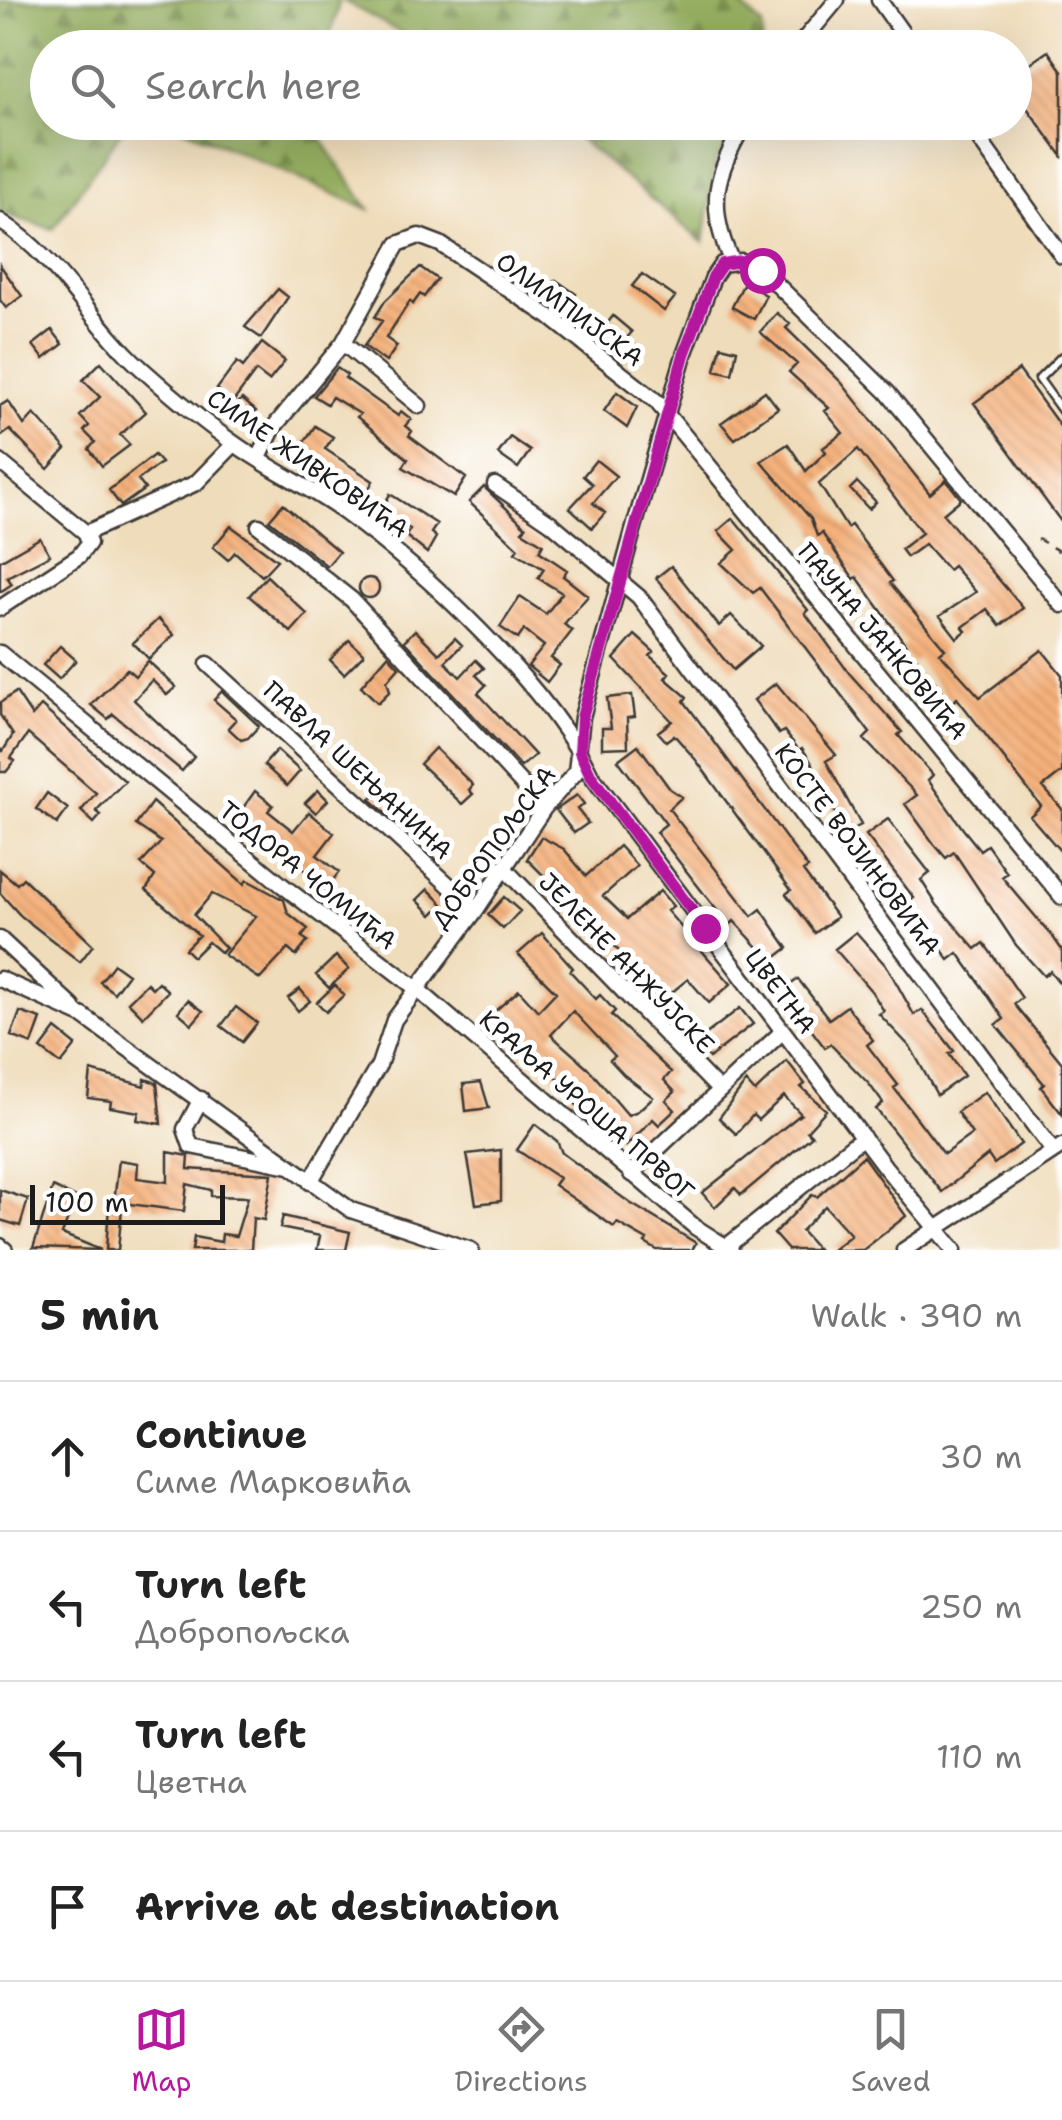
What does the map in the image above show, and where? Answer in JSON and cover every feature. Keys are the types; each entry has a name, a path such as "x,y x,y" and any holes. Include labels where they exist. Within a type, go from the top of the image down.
{"street":[{"path":"813,30 837,0"},
{"path":"879,0 900,30"},
{"path":"735,140 722,162 717,192 727,263 741,261 762,270 887,392 1062,605"},
{"path":"980,140 1062,256"},
{"name":"СИМЕ ЖИВКОВИЋА","path":"0,222 31,240 139,366 234,444 344,512 399,555 528,681 580,752"},
{"name":"ОЛИМПИЈСКА","path":"343,343 398,244 419,236 440,244 550,317 656,401 667,416"},
{"name":"ДОБРОПОЉСКА","path":"417,989 544,808 576,772 582,717 684,355 713,277 727,263"},
{"path":"259,458 274,428 343,343 420,406"},
{"name":"ПАУНА ЈАНКОВИЋА","path":"667,416 1062,897"},
{"path":"86,533 196,483 234,444"},
{"path":"0,462 86,533 89,543 78,556 0,608"},
{"name":"КОСТЕ ВОЈИНОВИЋА","path":"495,485 551,523 639,597 1058,1148"},
{"path":"259,526 352,600 544,808"},
{"name":"ТОДОРА ЧОМИЋА","path":"0,653 282,886 417,989"},
{"name":"ПАВЛА ШЕЊАНИНА","path":"208,664 476,910"},
{"name":"ЦВЕТНА","path":"580,752 591,776 863,1137 954,1250"},
{"name":"ЈЕЛЕНЕ АНЖУЈСКЕ","path":"504,867 719,1090"},
{"path":"0,939 82,1016 352,1210 471,1250"},
{"path":"0,979 82,1016"},
{"path":"310,1182 379,1066 394,1020 417,989"},
{"name":"КРАЉА УРОША ПРВОГ","path":"417,989 631,1174 728,1248"},
{"path":"631,1174 783,1031"},
{"path":"202,1099 185,1129 191,1146 290,1166"},
{"path":"728,1248 863,1137"},
{"path":"904,1250 1058,1148"}],"lane":[{"path":"1062,356 1038,379 1062,411"}],"path":[{"path":"1038,539 1062,553"}],"green space":[{"path":"0,0 340,0 332,30 30,30 30,140 115,140 53,229 0,213"},
{"path":"342,0 736,0 762,30 396,30"},
{"path":"211,140 322,140 369,209"},
{"path":"580,140 731,140 715,163 704,243"}],"building":[{"path":"1048,51 1062,71 1062,156 1032,115 1032,62"},
{"path":"0,265 22,296 6,308 0,300"},
{"path":"420,267 437,279 424,297 420,294 413,304 410,301 386,338 397,346 386,362 364,346 382,321 375,317 385,301"},
{"path":"642,274 675,297 664,311 632,286"},
{"path":"556,280 576,294 562,313 543,299"},
{"path":"744,283 766,295 754,319 732,307"},
{"path":"278,289 288,297 261,338 245,327"},
{"path":"777,313 790,324 786,328 841,382 930,494 946,480 961,499 943,514 1023,608 1000,626 987,609 963,627 966,631 957,638 940,616 976,592 953,566 948,570 925,544 907,557 901,549 922,533 858,449 819,484 847,528 851,525 893,581 890,583 945,649 940,653 980,697 1042,650 1062,675 1062,772 1043,787 1062,809 1062,853 1030,816 1041,806 957,698 951,703 917,659 912,664 900,649 906,645 857,577 854,579 822,533 817,536 811,519 761,461 788,444 806,471 826,452 823,448 843,433 825,411 829,408 789,372 797,364 760,332"},
{"path":"613,316 632,332 626,339 638,347 628,360 598,335"},
{"path":"52,330 63,344 44,359 33,345"},
{"path":"262,343 285,361 269,381 256,371 233,402 217,389 237,362 243,367"},
{"path":"721,346 737,350 732,374 715,370"},
{"path":"101,362 146,412 120,435 130,445 102,466 89,449 95,442 84,431 89,426 80,416 100,397 83,380"},
{"path":"337,368 398,416 401,411 411,419 405,426 412,431 409,436 466,478 454,497 403,467 408,459 357,417 360,414 332,397 327,404 314,396"},
{"path":"1019,370 1062,429 1062,523 974,403"},
{"path":"765,391 778,408 735,439 721,423"},
{"path":"617,392 637,407 627,428 604,411"},
{"path":"242,399 256,411 246,422 232,410"},
{"path":"8,401 24,425 34,414 66,449 48,469 10,430 0,437 0,406"},
{"path":"315,426 333,437 325,449 373,481 363,499 298,451"},
{"path":"510,437 530,451 518,468 498,454"},
{"path":"154,455 161,463 138,480 145,489 121,506 109,490"},
{"path":"596,460 616,476 593,503 605,513 592,528 570,508 592,484 583,476"},
{"path":"857,482 876,502 869,509 850,489"},
{"path":"484,487 526,527 522,531 543,544 539,551 567,570 563,576 588,596 564,624 572,631 551,658 560,665 547,682 528,666 544,646 524,630 518,639 500,627 520,597 546,614 562,593 538,578 544,569 515,552 518,548 469,502"},
{"path":"390,494 437,524 431,533 436,537 427,553 406,536 410,529 380,513"},
{"path":"283,504 339,552 327,566 269,520"},
{"path":"733,518 808,610 805,613 849,673 902,732 898,735 933,775 928,780 963,829 980,850 987,845 1007,873 1002,877 1053,937 1062,950 1062,986 1050,971 1044,976 1016,945 954,852 946,858 934,844 905,804 917,795 864,739 870,733 760,588 753,593 721,563 736,550 718,531"},
{"path":"231,526 277,560 262,576 235,552 228,560 213,547"},
{"path":"40,538 50,555 7,577 12,584 0,592 0,561"},
{"path":"671,566 719,626 731,615 761,646 733,670 656,578"},
{"path":"267,576 307,614 291,632 249,596"},
{"path":"365,578 373,578 379,588 373,598 365,598 359,592 359,584"},
{"path":"158,619 174,635 149,659 133,643"},
{"path":"415,630 439,654 455,638 462,645 445,662 460,677 476,660 484,668 476,675 486,685 478,693 535,755 521,767 404,641"},
{"path":"635,635 654,652 650,656 669,673 665,678 687,697 684,701 808,868 803,871 837,917 815,933 786,894 791,890 696,760 674,735 666,741 658,732 672,721 614,659"},
{"path":"349,640 364,654 344,674 330,660"},
{"path":"60,646 76,660 59,679 43,665"},
{"path":"388,655 399,667 387,681 390,691 378,703 361,686"},
{"path":"148,661 176,687 167,695 152,680 134,700 194,757 182,771 113,714 108,719 91,705 127,669 135,676"},
{"path":"776,683 836,755 826,761 861,825 843,834 836,821 841,819 821,796 813,802 802,787 819,774 802,748 799,750 784,731 779,734 754,700"},
{"path":"222,691 259,726 248,738 241,740 228,728 236,719 214,700"},
{"path":"16,692 32,716 41,706 125,781 96,811 101,815 94,823 81,811 96,793 28,734 11,758 15,761 6,772 0,772 0,749 3,751 13,735 0,715 0,703"},
{"path":"632,695 635,717 627,718 628,747 602,748 602,728 611,728 607,698"},
{"path":"638,745 670,789 682,797 669,809 752,916 761,909 788,948 771,961 734,921 729,926 656,832 666,824 618,760"},
{"path":"435,748 473,785 469,790 473,794 462,804 420,764"},
{"path":"277,750 300,771 287,786 264,765"},
{"path":"382,788 399,806 403,802 416,815 402,828 370,799"},
{"path":"318,790 328,800 316,813 305,803"},
{"path":"255,791 273,805 268,811 293,831 309,812 334,833 317,855 339,872 325,891 264,829 240,812"},
{"path":"47,793 68,809 57,824 36,809"},
{"path":"577,795 584,804 577,809 588,823 574,833 556,810"},
{"path":"152,802 244,884 247,880 284,900 288,913 308,929 302,937 308,941 296,956 288,949 260,979 224,955 256,916 212,894 194,915 226,948 221,953 208,942 193,957 185,949 199,935 146,890 155,876 141,864 161,842 136,825"},
{"path":"888,819 930,873 921,880 937,905 976,949 984,943 1022,998 1014,1004 1062,1063 1062,1114 1041,1087 1044,1084 996,1025 1004,1019 958,953 949,960 934,939 931,942 905,904 914,898 866,835"},
{"path":"541,837 564,849 586,876 619,846 637,866 603,896 627,919 660,891 673,906 667,911 731,984 709,1003 688,979 660,1002 620,952 527,859"},
{"path":"440,838 451,850 438,861 426,850"},
{"path":"0,870 17,884 23,878 93,945 80,962 21,916 0,893"},
{"path":"428,889 443,904 432,915 417,900"},
{"path":"504,897 520,911 503,929 488,915"},
{"path":"856,932 888,968 914,1015 922,1010 954,1051 949,1054 964,1076 937,1095 911,1048 879,1014 884,1011 872,992 835,949"},
{"path":"542,933 573,968 570,971 596,999 600,995 615,1011 611,1015 671,1072 664,1080 675,1092 666,1100 675,1110 659,1125 653,1119 626,1146 605,1126 601,1130 569,1097 573,1093 501,1024 497,1027 488,1017 519,990 538,1011 556,992 518,954","holes":["573,1011 615,1056 610,1060 653,1097 628,1115 587,1067 551,1035"]},
{"path":"336,956 349,969 329,988 316,975"},
{"path":"114,964 128,974 114,993 100,982"},
{"path":"798,979 829,1019 847,1006 873,1040 867,1045 898,1085 894,1088 944,1154 972,1134 957,1112 985,1092 1021,1144 994,1164 988,1155 942,1192 876,1109 883,1103 869,1084 830,1044 825,1048 782,991"},
{"path":"158,982 168,991 143,1017 128,1002 147,983 152,988"},
{"path":"335,985 344,995 326,1012 317,1002"},
{"path":"300,989 310,1001 298,1011 288,998"},
{"path":"188,1000 203,1011 192,1024 178,1012"},
{"path":"236,1007 257,1023 242,1042 221,1026"},
{"path":"740,1008 753,1024 709,1058 696,1042"},
{"path":"20,1012 41,1019 32,1044 11,1036"},
{"path":"56,1029 76,1045 61,1064 41,1049"},
{"path":"787,1061 805,1084 801,1087 826,1110 807,1131 812,1136 741,1195 735,1188 715,1207 702,1193 801,1114 784,1096 758,1120 753,1115 736,1134 719,1118 746,1082 755,1092"},
{"path":"91,1071 144,1086 145,1079 157,1083 161,1124 137,1120 139,1112 110,1107 111,1101 88,1098"},
{"path":"481,1082 489,1108 466,1111 463,1084"},
{"path":"535,1124 557,1141 562,1153 630,1203 696,1243 692,1250 657,1250 617,1223 614,1227 554,1185 559,1178 517,1150"},
{"path":"501,1150 501,1201 476,1204 467,1154"},
{"path":"168,1152 189,1156 188,1169 272,1174 264,1220 253,1218 251,1250 192,1250 194,1237 221,1242 222,1234 236,1236 248,1197 211,1196 211,1190 187,1184 184,1211 114,1202 119,1160 138,1163 137,1178 168,1182"},
{"path":"863,1156 906,1216 863,1250 832,1250 851,1235 825,1206 801,1231 818,1250 788,1250 774,1234 812,1195 817,1197"},
{"path":"53,1187 76,1198 62,1234 101,1250 33,1248"},
{"path":"0,1190 28,1199 20,1226 0,1220"},
{"path":"109,1205 122,1208 118,1250 106,1250"},
{"path":"283,1216 350,1232 346,1250 317,1250 320,1236 280,1228"}],"route":[{"path":"705,928 591,776 580,752 582,717 684,355 713,277 722,264 741,261 762,270"}]}
